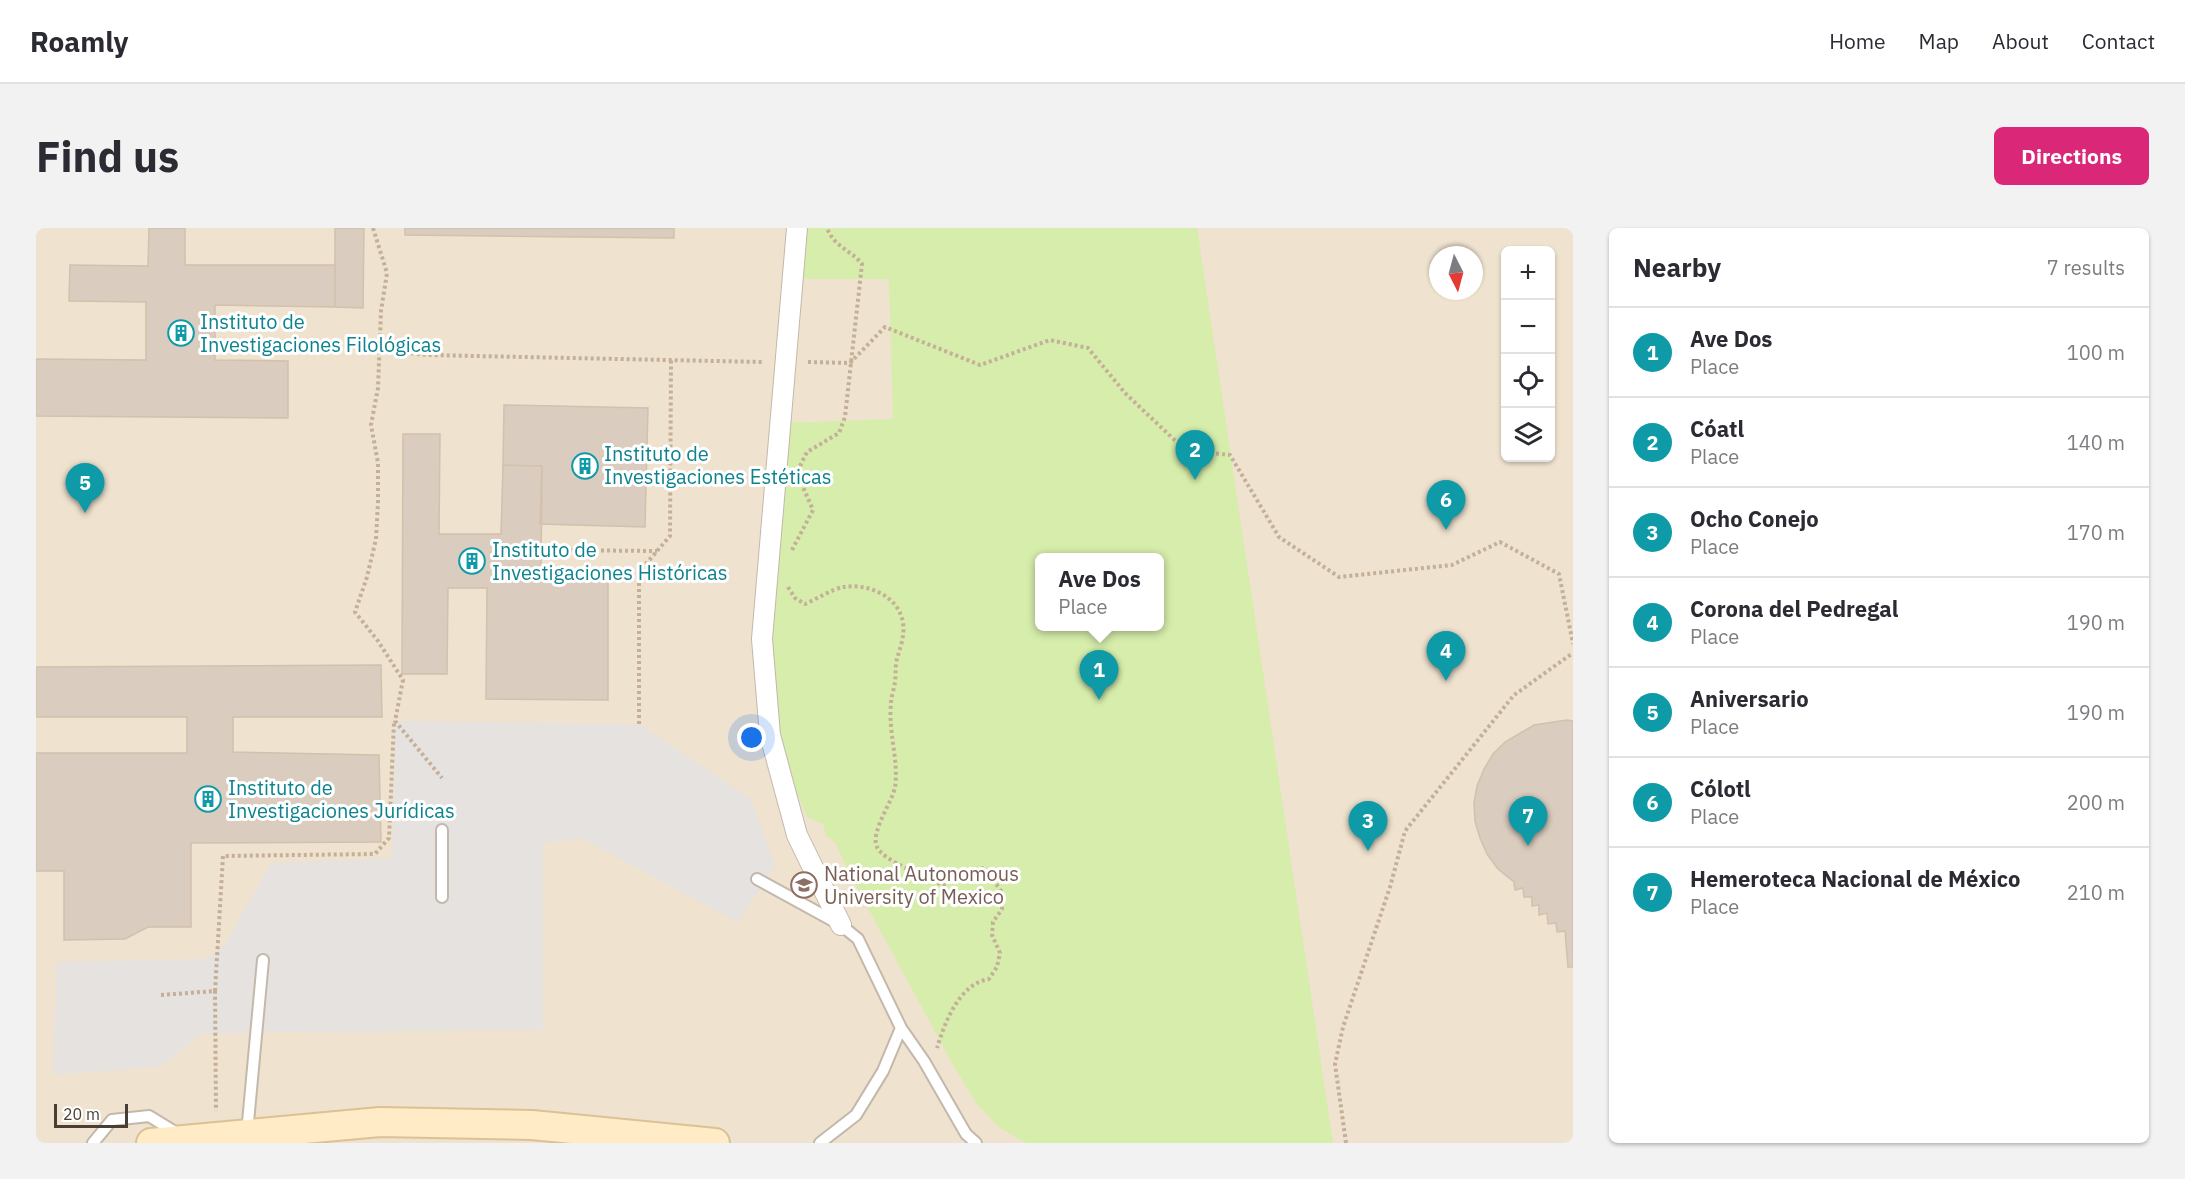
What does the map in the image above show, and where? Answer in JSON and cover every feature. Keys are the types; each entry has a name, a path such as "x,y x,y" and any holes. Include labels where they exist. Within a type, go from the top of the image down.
{"street":[{"path":"797,228 762,639 770,735 797,835 842,925"},
{"path":"151,1143 380,1122 532,1125 715,1143"}],"lane":[{"path":"442,830 442,897"},
{"path":"757,879 842,925 858,939 901,1028 930,1069 966,1134 976,1143"},
{"path":"247,1134 263,960"},
{"path":"820,1143 856,1115 884,1071 901,1028"},
{"path":"93,1143 112,1120 149,1116 185,1141"}],"path":[{"path":"217,1137 215,991 223,855 375,854 389,838 394,721 403,680 378,641 355,612 367,577 376,539 378,463 372,425 378,388 381,311 387,273 373,228"},
{"path":"788,558 813,510 797,473 807,452 839,433 845,417 862,264 856,255 844,250 833,240 827,228"},
{"path":"381,351 427,355 850,363 885,327 981,365 1050,340 1088,348 1125,393 1185,450 1230,455 1279,537 1339,577 1452,565 1500,542 1559,574 1573,644"},
{"path":"639,724 639,572 670,536 670,360"},
{"path":"541,550 658,551"},
{"path":"785,582 795,598 805,604 843,587 866,588 885,594 896,606 903,623 902,645 896,661 891,703 890,732 896,774 895,788 874,838 878,849 897,863 943,885 974,869 985,868 1001,891 1002,909 993,922 992,935 1000,953 997,967 989,979 977,981 957,1002 941,1034 930,1069"},
{"path":"1346,1143 1335,1064 1343,1027 1390,887 1405,831 1514,695 1573,653"},
{"path":"394,721 442,778"},
{"path":"161,995 215,991"}],"shaded area":[{"name":"National Autonomous University of Mexico","path":"36,228 1573,228 1573,1143 36,1143"},
{"path":"395,721 639,724 751,799 775,866 738,922 583,839 543,843 543,1030 201,1034 159,1067 53,1075 57,962 205,959 224,946 271,863 392,858"}],"green space":[{"path":"802,228 1197,228 1333,1143 1026,1143 1000,1128 976,1103 951,1061 848,871 835,842 826,836 823,824 807,817 798,795 792,790 779,740 765,638 784,423 893,419 889,279 796,279"}],"building":[{"name":"Instituto de Investigaciones Filológicas","path":"149,228 185,228 185,265 335,265 335,307 215,305 215,360 288,361 288,418 36,416 36,359 146,360 146,302 69,301 70,265 148,266"},
{"path":"335,228 364,228 363,308 335,307"},
{"path":"405,228 674,228 674,238 405,235"},
{"name":"Instituto de Investigaciones Estéticas","path":"504,405 648,408 645,527 540,524 542,466 503,465"},
{"name":"Instituto de Investigaciones Históricas","path":"403,434 440,434 439,534 501,534 503,465 542,466 541,572 608,572 608,700 486,699 487,588 448,588 447,674 402,674"},
{"name":"Instituto de Investigaciones Jurídicas","path":"381,665 382,717 233,717 233,752 379,755 381,842 191,843 191,927 148,927 125,939 64,940 64,871 36,871 36,753 187,753 187,717 36,717 36,667"},
{"path":"1573,721 1573,967 1568,967 1565,931 1557,932 1556,923 1548,924 1547,913 1539,915 1539,905 1532,906 1532,897 1524,897 1523,888 1515,890 1514,882 1498,869 1487,854 1475,821 1474,803 1477,786 1484,769 1493,754 1505,742 1534,725"}],"place":[{"name":"Instituto de Investigaciones Filológicas","path":"181,333"},
{"name":"Instituto de Investigaciones Estéticas","path":"585,466"},
{"name":"Cóatl","path":"1195,480"},
{"name":"Aniversario","path":"85,513"},
{"name":"Cólotl","path":"1446,530"},
{"name":"Instituto de Investigaciones Históricas","path":"472,561"},
{"name":"Corona del Pedregal","path":"1446,681"},
{"name":"Ave Dos","path":"1099,700"},
{"name":"Instituto de Investigaciones Jurídicas","path":"208,799"},
{"name":"Hemeroteca Nacional de México","path":"1528,846"},
{"name":"Ocho Conejo","path":"1368,851"},
{"name":"National Autonomous University of Mexico","path":"804,885"}]}
